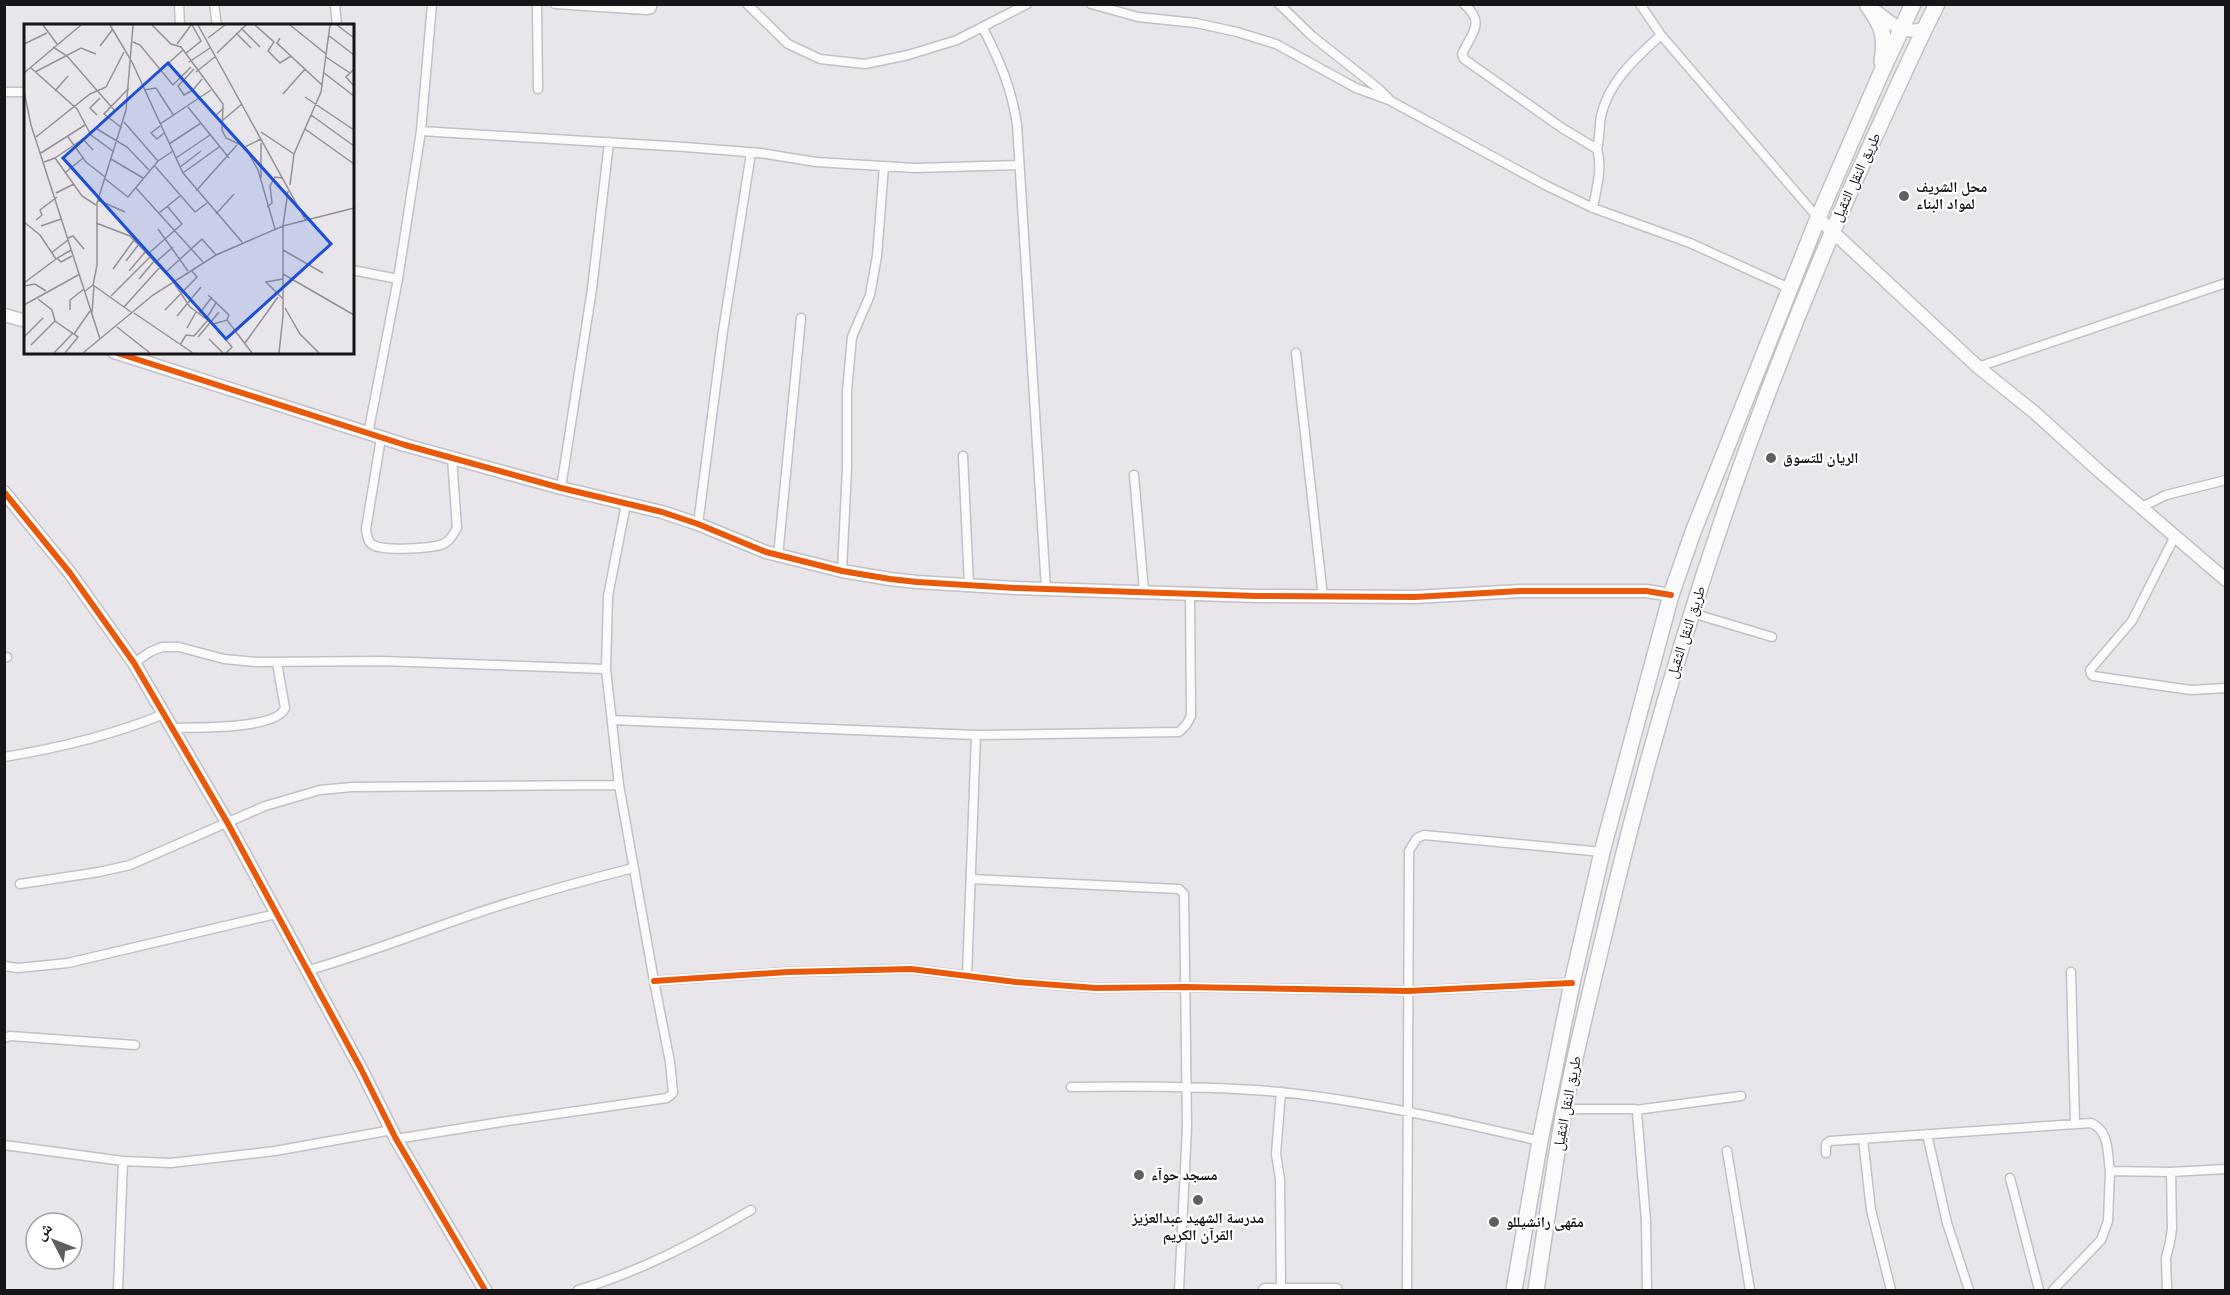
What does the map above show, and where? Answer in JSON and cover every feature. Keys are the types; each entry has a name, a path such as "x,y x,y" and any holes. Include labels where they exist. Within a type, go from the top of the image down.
{"highway":[{"name":"طريق النقل الثقيل","path":"1514,1290 1540,1141 1572,983 1602,852 1671,595 1818,218 1881,73 1914,4"},
{"path":"1865,5 1879,22 1884,34 1881,73"},
{"name":"طريق النقل الثقيل","path":"1536,1290 1565,1109 1585,1016 1636,801 1668,687 1751,438 1831,231 1936,5"}],"street":[{"path":"179,4 180,24"},
{"path":"214,4 217,24"},
{"path":"335,4 337,24"},
{"path":"432,4 421,131 375,436 366,529 367,539 374,546 415,549 446,543 453,536 457,528 452,458"},
{"path":"537,4 538,89"},
{"path":"555,4 646,10 651,9 653,4"},
{"path":"747,4 788,44 819,59 865,64 908,56 957,40 1027,4"},
{"path":"1091,4 1138,17 1196,23 1276,44 1356,88 1389,100 1545,185 1593,208 1690,243 1790,288"},
{"path":"1279,4 1312,36 1379,89 1389,100"},
{"path":"1464,4 1472,11 1476,28 1462,54 1464,59 1556,124 1597,149"},
{"path":"1640,4 1661,35 1831,231 1978,367 2034,412 2226,580"},
{"path":"1865,5 1901,30 1909,32 1924,29"},
{"path":"982,28 999,59 1012,94 1017,124 1046,589"},
{"path":"1593,208 1599,169 1597,149 1601,116 1613,89 1629,65 1661,35"},
{"path":"4,92 24,92"},
{"path":"421,131 609,142 751,153 816,162 915,168 1018,165"},
{"path":"561,488 592,289 609,142"},
{"path":"698,524 723,331 751,153"},
{"path":"842,571 852,337 870,295 878,256 884,166"},
{"path":"354,270 398,279"},
{"path":"1978,367 2226,283"},
{"path":"4,315 24,320"},
{"path":"778,556 801,318"},
{"path":"1296,353 1323,597"},
{"path":"120,354 375,436 698,524 778,556 842,571 917,582 1190,594 1415,597 1520,591 1646,591 1671,595"},
{"path":"963,456 969,585"},
{"path":"1134,475 1144,591"},
{"path":"2142,507 2166,495 2226,480"},
{"path":"4,492 70,573 134,663 226,822 361,1069 394,1135 485,1290"},
{"path":"4,1145 123,1161 171,1163 275,1151 671,1096 674,1089 670,1062 619,784 606,669 608,596 626,504"},
{"path":"2175,536 2132,621 2090,670 2091,674 2191,690 2226,688"},
{"path":"612,720 976,735 1179,732 1186,726 1191,716 1190,594"},
{"path":"1692,613 1772,637"},
{"path":"134,663 162,647 179,647 224,659 278,663 382,661 606,669"},
{"path":"172,728 251,725 279,715 285,708 278,663"},
{"path":"4,757 50,750 164,714"},
{"path":"967,976 976,735"},
{"path":"20,884 130,865 226,822 320,790 352,787 619,784"},
{"path":"1407,1290 1409,851 1417,838 1424,835 1602,852"},
{"path":"306,972 344,961 469,916 570,884 633,868"},
{"path":"971,879 1181,890 1184,894 1187,1085 1179,1290"},
{"path":"4,966 18,968 68,963 276,914"},
{"path":"654,981 856,969 911,969 1096,988 1185,987 1301,991 1408,991 1572,983"},
{"path":"2071,972 2075,1123"},
{"path":"4,1038 10,1036 135,1045"},
{"path":"1071,1087 1187,1085 1281,1092 1409,1111 1540,1141"},
{"path":"1281,1092 1276,1154 1280,1179 1281,1290"},
{"path":"1565,1109 1636,1110 1741,1096"},
{"path":"1636,1110 1646,1221 1647,1290"},
{"path":"1826,1153 1826,1144 1830,1141 2075,1123 2091,1123 2100,1127 2105,1135 2110,1171 2108,1221 2101,1239 2053,1290"},
{"path":"1927,1134 1947,1223 1969,1290"},
{"path":"1863,1139 1871,1210 1891,1290"},
{"path":"1727,1150 1750,1290"},
{"path":"118,1290 123,1161"},
{"path":"2110,1171 2170,1172 2226,1168"},
{"path":"2167,1290 2166,1258 2172,1229 2170,1172"},
{"path":"2010,1178 2039,1290"},
{"path":"578,1290 643,1267 752,1210"},
{"path":"1265,1290 1336,1290"}],"cycle path":[{"path":"120,354 405,445 561,488 662,512 766,552 842,571 890,579 1015,588 1256,596 1415,597 1520,591 1646,591 1671,595"},
{"path":"4,492 70,573 134,663 227,822 361,1069 396,1139 485,1290"},
{"path":"654,981 788,972 911,969 1016,982 1096,988 1185,987 1408,991 1572,983"}],"place":[{"name":"محل الشريف لمواد البناء","path":"1904,196"},
{"name":"الريان للتسوق","path":"1771,458"},
{"name":"مسجد حوآء","path":"1139,1175"},
{"name":"مدرسة الشهيد عبدالعزيز القرآن الكريم","path":"1198,1200"},
{"name":"مقهى رانشيللو","path":"1494,1222"}]}
